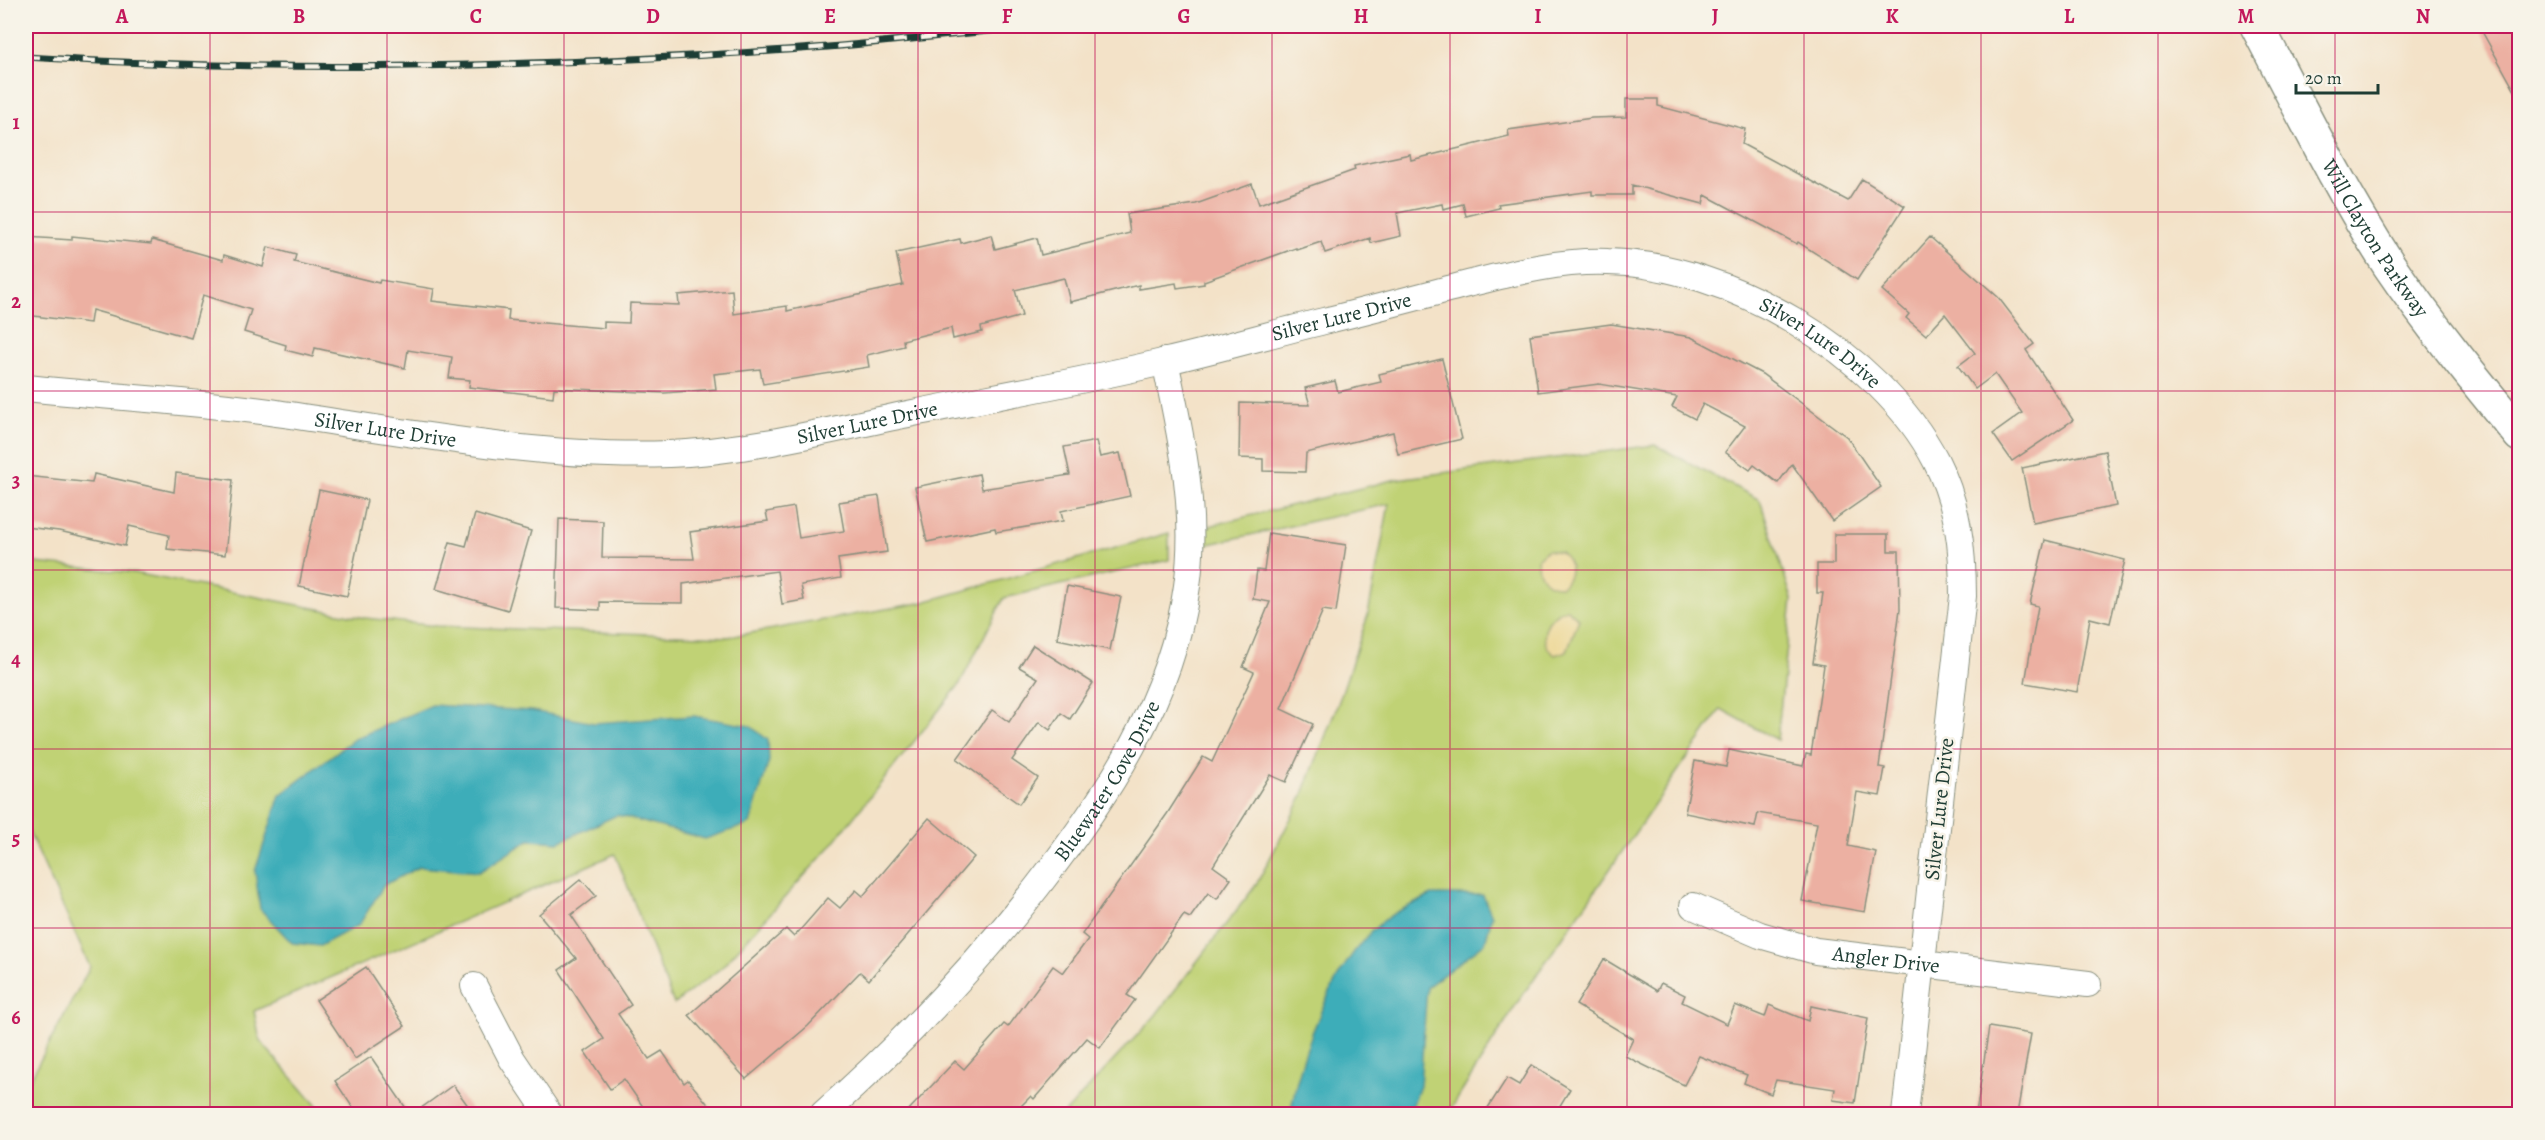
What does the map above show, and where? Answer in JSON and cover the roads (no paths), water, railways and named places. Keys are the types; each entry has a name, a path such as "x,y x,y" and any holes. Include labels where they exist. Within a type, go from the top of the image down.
{"street":[{"name":"Will Clayton Parkway","path":"2257,26 2348,198 2390,266 2449,348 2520,435"},
{"name":"Silver Lure Drive","path":"26,388 274,412 411,433 543,449 670,454 732,447 852,425 1165,362 1566,262 1611,261 1655,266 1698,277 1738,292 1815,335 1886,392 1915,427 1937,462 1953,502 1963,546 1963,596 1905,1114"},
{"name":"Bluewater Cove Drive","path":"823,1114 920,1022 990,948 1102,799 1139,736 1162,685 1177,638 1188,575 1190,504 1186,466 1165,362"},
{"name":"Angler Drive","path":"1693,906 1760,935 1816,951 2088,984"},
{"path":"474,986 512,1059 549,1114"}],"water":[{"path":"432,705 532,711 594,723 694,716 750,726 768,740 769,761 750,824 705,839 617,815 559,842 529,840 479,872 419,867 384,885 359,925 320,946 292,943 260,909 255,871 280,795 354,739"},
{"path":"1432,895 1483,895 1492,916 1485,943 1427,987 1420,1086 1409,1114 1290,1114 1295,1089 1312,1034 1337,979 1353,954 1370,933 1390,916"}],"railway":[{"path":"26,57 327,67 527,63 828,47 1036,26"}]}
